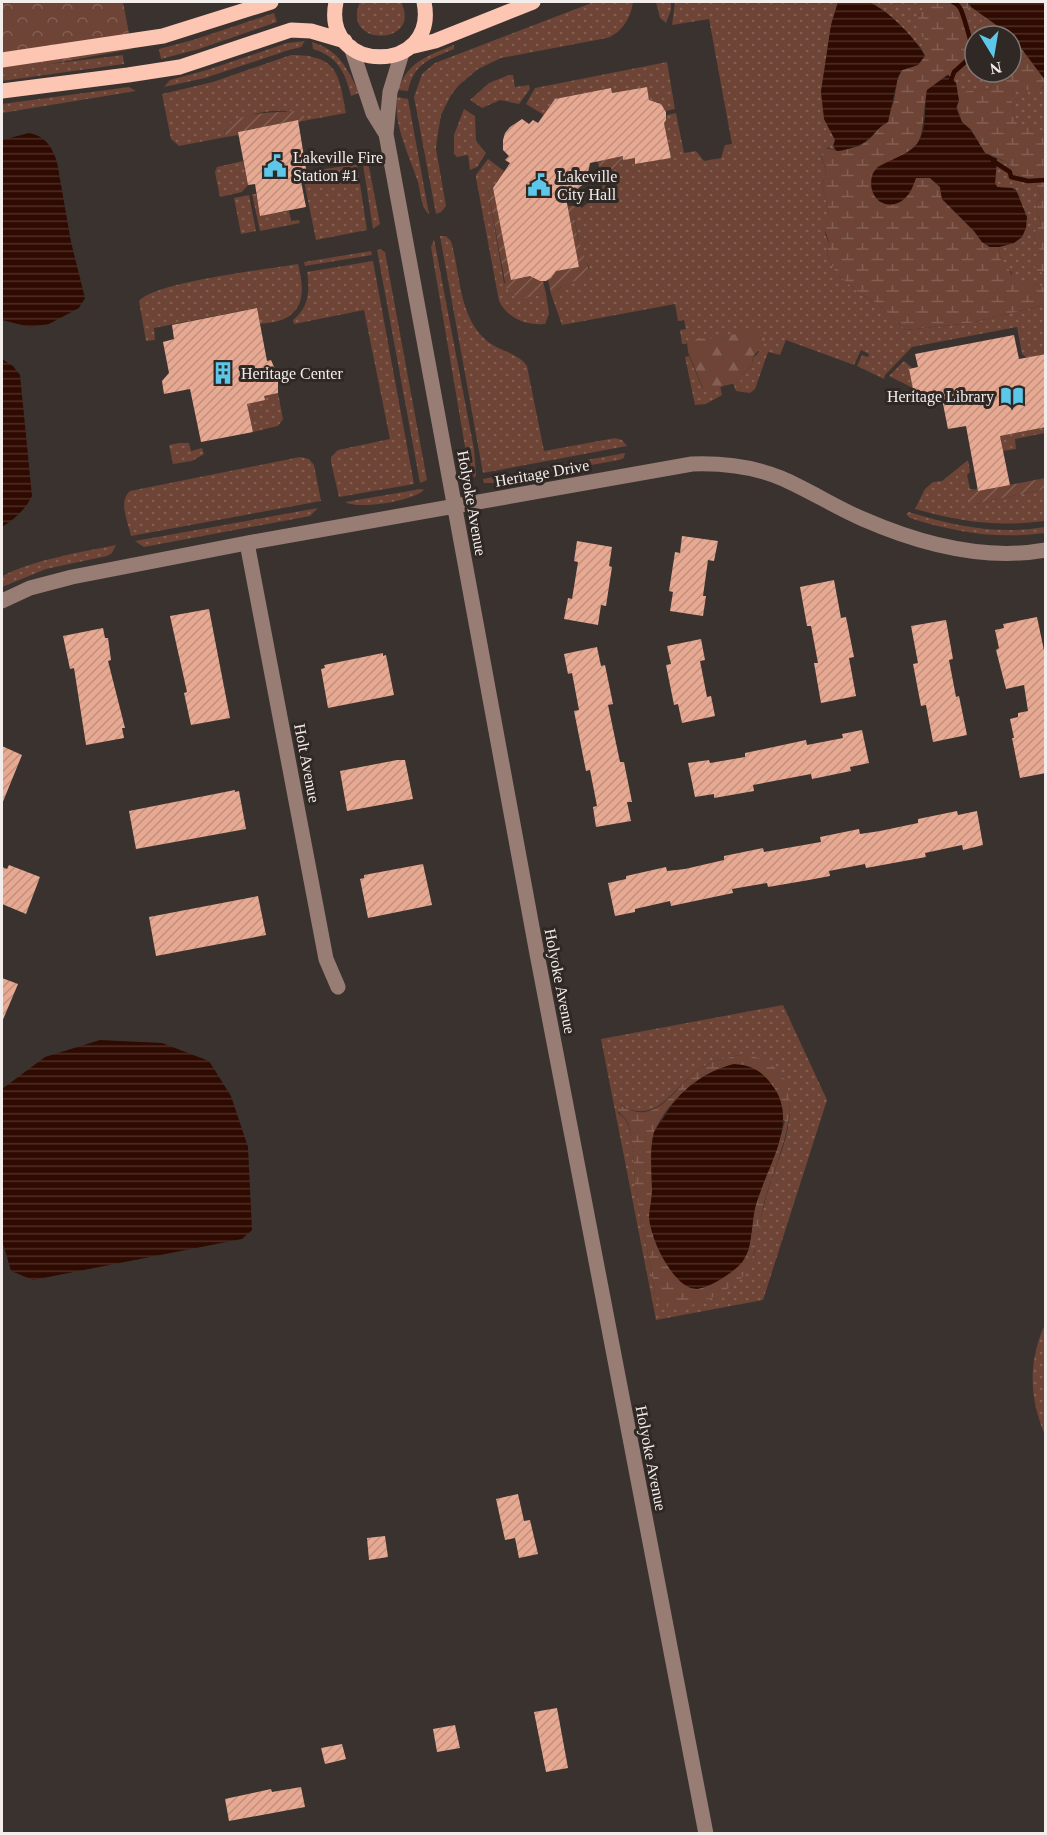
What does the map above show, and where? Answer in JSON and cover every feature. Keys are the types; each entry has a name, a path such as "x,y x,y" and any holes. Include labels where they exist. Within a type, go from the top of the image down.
{"main road":[{"path":"2,60 162,36 271,2"},
{"path":"336,2 335,21 348,44 358,53 375,58 384,58 435,41 533,2"},
{"path":"406,50 422,32 424,2"},
{"path":"2,91 180,67 291,30 310,31 348,44"}],"street":[{"name":"Holyoke Avenue","path":"348,44 373,113 386,134"},
{"name":"Holyoke Avenue","path":"406,50 390,92 386,134 596,1271 706,1833"},
{"name":"Heritage Drive","path":"2,602 49,582 247,543 676,466 724,464 763,471 863,520 950,548 996,553 1046,550"},
{"name":"Holt Avenue","path":"247,543 326,959 338,987"}],"green space":[{"path":"2,2 123,2 132,49 2,73"},
{"path":"360,2 401,2 405,17 401,27 381,36 370,34 361,28 357,17"},
{"path":"594,2 633,2 625,24 612,36 501,58 478,69 451,95 441,115 436,149 446,206 436,214 414,97 422,74 435,63"},
{"path":"656,2 671,2 671,10 666,23 660,18"},
{"path":"675,2 838,2 831,25 821,92 835,140 834,150 828,147 821,154 826,172 822,186 829,212 825,234 829,243 827,254 835,272 860,294 877,303 906,330 970,323 1045,305 1045,354 1027,358 1022,354 1017,327 912,347 885,375 884,379 857,366 862,355 868,357 869,354 861,350 854,365 786,340 780,355 768,352 755,389 750,393 736,391 733,383 737,383 760,351 731,337 682,344 680,330 686,329 684,320 678,321 675,304 562,325 551,294 566,284 587,277 589,267 581,249 574,215 598,195 603,176 613,171 621,160 635,158 636,164 671,158 664,123 667,115 676,113 684,153 696,151 704,161 721,158 725,145 732,144 709,19 672,25"},
{"path":"869,2 924,2 924,10 919,15 921,34 925,40 921,48 894,20"},
{"path":"924,2 968,2 969,24 963,24 963,70 955,75 947,75 927,90 922,131 915,146 907,153 877,167 878,201 898,202 910,190 916,178 930,178 940,187 942,199 982,242 990,247 999,247 1001,260 1006,263 1016,284 1034,284 1045,288 1045,305 970,323 906,330 877,303 860,294 835,272 827,254 829,242 822,221 829,212 822,186 826,172 820,149 840,151 861,145 884,121 892,107 897,81 902,70 913,67 925,56 921,48 925,40 917,27"},
{"path":"969,4 985,17 980,24 969,24 967,11"},
{"path":"274,13 277,22 199,49 161,59 159,49"},
{"path":"985,17 995,24 980,24"},
{"path":"305,41 301,47 205,78 164,87 170,80 287,43"},
{"path":"312,42 336,55 346,68 359,93 351,96 339,66 329,56 313,49"},
{"path":"454,45 454,49 430,59 419,68 414,74 408,91 398,90 402,80 413,66 428,56"},
{"path":"123,55 124,64 2,81 2,70"},
{"path":"291,55 318,58 333,69 341,87 346,113 308,120 288,111 263,112 246,117 224,129 226,137 179,146 171,139 162,94 213,82"},
{"path":"1028,57 1045,80 1045,85 1039,91 1014,89 1012,103 1020,130 1033,126 1045,135 1045,273 1037,271 1034,265 1041,253 1033,235 1041,223 1036,205 1041,197 1036,184 1019,175 1007,162 985,153 971,130 962,122 956,104 967,91 989,89 993,84 1023,84 1023,59"},
{"path":"667,62 675,109 666,111 658,102 650,102 646,87 612,93 611,88 555,99 544,115 526,104 535,88"},
{"path":"963,70 963,84 993,84 989,89 968,92 959,101 956,83 948,75 955,75"},
{"path":"513,75 515,87 529,85 530,89 519,104 500,100 482,108 470,100 489,83"},
{"path":"1045,85 1045,135 1020,131 1014,115 1012,92 1014,89 1038,90"},
{"path":"129,87 136,91 2,113 2,104"},
{"path":"397,97 408,99 429,214 422,203 417,179 399,128"},
{"path":"464,109 475,116 476,141 486,153 477,167 470,170 468,155 457,157 454,154 454,135"},
{"path":"300,112 308,120 298,122 297,120 238,132 239,135 226,137 224,129 239,119 257,114"},
{"path":"623,156 623,160 613,171 603,176 597,161"},
{"path":"488,159 504,171 493,188 488,189 504,283 536,296 546,294 549,314 545,324 531,324 518,320 502,307 499,301 476,178"},
{"path":"997,159 1007,162 1019,175 1036,184 1041,197 1036,205 1041,223 1033,235 1041,252 1037,271 1045,273 1045,288 1034,284 1016,284 1012,280 1012,273 1001,260 999,247 1014,243 1020,199 1014,190 997,187 995,183"},
{"path":"243,161 248,185 242,192 220,197 215,172 217,167"},
{"path":"357,164 367,230 316,240 303,176 307,175 306,172"},
{"path":"363,164 369,167 380,224 373,229"},
{"path":"493,188 511,279 536,275 540,281 543,281 546,294 518,298 506,288 488,189"},
{"path":"252,194 256,194 261,215 289,211 291,221 299,220 300,223 260,231"},
{"path":"249,195 256,231 241,234 234,198"},
{"path":"567,206 581,206 581,210 574,216 577,235 589,270 586,279 569,283 551,294 548,280 553,276 553,271 579,267"},
{"path":"440,236 446,236 451,241 462,294 471,320 478,331 487,341 519,358 527,366 544,451 615,438 622,440 627,446 483,473"},
{"path":"434,239 474,449 475,478 469,470 431,247"},
{"path":"377,250 385,252 427,480 420,483"},
{"path":"371,251 372,255 305,266 304,262"},
{"path":"373,261 414,484 339,497 331,457 338,450 390,439 364,310 294,324 293,320 302,310 307,298 307,272"},
{"path":"298,264 302,287 300,302 297,309 284,319 260,324 256,308 154,328 155,340 146,341 139,301 149,294 189,282"},
{"path":"749,329 758,332 765,339 763,346 753,357 752,365 742,375 741,381 716,391 705,390 688,352 687,342 694,339 723,338"},
{"path":"689,356 702,387 715,391 720,386 722,395 706,404 695,405 685,357"},
{"path":"904,361 912,368 909,369 913,388 889,376"},
{"path":"278,393 283,419 278,426 253,432 247,404 264,400 264,396"},
{"path":"1045,427 1045,433 1015,439 1016,449 1003,451 1000,436"},
{"path":"189,443 191,451 202,448 204,454 192,461 173,464 169,445"},
{"path":"625,453 624,458 619,460 492,483 484,483 483,479"},
{"path":"300,457 309,459 314,465 321,501 131,536 124,506 126,495 130,491"},
{"path":"968,460 970,472 967,475 970,489 975,489 971,492 975,504 1045,489 1045,521 980,522 915,509 925,489 933,482 942,481"},
{"path":"1045,478 1045,489 975,504 968,497 978,488 978,491"},
{"path":"424,490 398,501 373,505 345,502"},
{"path":"318,508 310,516 144,547 135,541"},
{"path":"909,512 976,528 1010,530 1045,527 1045,533 993,535 961,531 910,518 906,514"},
{"path":"116,545 112,553 107,556 46,569 2,587 2,576 15,570 57,557"},
{"path":"783,1005 827,1100 763,1300 656,1320 601,1039","holes":["743,1054 787,1088 790,1114 786,1138 764,1204 754,1255 655,1295 637,1198 631,1136 627,1123 618,1113 621,1105 645,1111 655,1108 699,1069"]},
{"path":"743,1054 768,1063 783,1077 789,1095 789,1116 785,1138 764,1203 754,1251 747,1269 735,1284 711,1298 684,1307 671,1307 661,1303 655,1295 636,1190 630,1129 619,1112 618,1105 638,1112 653,1109 667,1100 699,1069 715,1061","holes":["707,1074 785,1121 755,1208 749,1249 743,1262 732,1272 689,1288 664,1260 656,1244 650,1222 652,1144 659,1122 677,1098"]},
{"path":"1045,1324 1045,1435 1033,1393 1033,1366 1039,1338"}],"shaded area":[{"path":"838,2 871,3 878,7 901,26 925,56 918,65 902,70 898,77 888,122 861,144 837,151 833,146 835,140 824,119 821,92 831,25"},
{"path":"968,2 1045,2 1045,80 1023,51 1023,24 995,24 971,7"},
{"path":"948,75 956,83 959,101 956,108 962,122 971,130 985,153 997,159 995,183 997,187 1016,190 1027,217 1022,237 1014,243 990,247 982,242 942,199 940,187 930,178 916,178 908,195 895,204 882,202 873,192 871,185 875,171 880,166 908,152 919,141 924,123 927,90"},
{"path":"29,133 47,143 57,162 71,242 85,298 79,308 49,324 30,327 2,320 2,140"},
{"path":"2,359 13,366 20,375 32,496 19,514 2,527"},
{"path":"100,1040 162,1043 209,1061 231,1096 248,1147 252,1230 242,1239 33,1280 11,1271 2,1240 2,1089 45,1057"},
{"path":"734,1064 756,1070 772,1085 780,1099 783,1114 782,1130 755,1208 750,1242 743,1261 722,1278 697,1289 686,1286 675,1276 660,1253 650,1226 652,1139 656,1128 670,1107 685,1090 702,1077"}],"building":[{"name":"Lakeville City Hall","path":"647,87 649,100 661,104 666,112 664,123 671,158 635,164 635,158 623,160 623,156 590,163 586,182 566,198 579,267 556,271 546,281 530,276 511,280 493,188 510,163 505,160 509,156 503,150 505,133 522,119 529,124 533,120 538,123 555,99 611,88 612,93"},
{"name":"Lakeville Fire Station #1","path":"298,120 307,175 300,176 306,207 260,216 255,184 248,185 238,132"},
{"name":"Heritage Center","path":"257,308 267,361 271,360 278,376 278,393 264,396 265,400 247,404 253,432 201,442 190,389 164,394 162,381 169,373 163,342 174,339 172,325"},
{"path":"1014,335 1019,359 1046,354 1046,427 1000,436 1010,485 978,491 966,426 948,429 941,394 915,399 909,369 918,367 915,354"},
{"path":"682,536 718,541 714,561 708,560 703,616 670,611 673,592 669,591 675,552 680,553"},
{"path":"577,541 612,547 609,566 612,567 606,606 601,605 598,625 564,619 568,598 572,599 578,562 574,561"},
{"path":"834,580 841,618 846,617 854,657 849,658 856,696 821,703 814,663 818,663 811,626 807,626 800,587"},
{"path":"209,609 230,718 191,725 184,693 187,692 170,616"},
{"path":"1037,617 1046,660 1046,773 1020,778 1010,719 1018,717 1018,713 1028,711 1024,685 1006,689 996,650 999,648 995,630 1004,628 1003,624"},
{"path":"946,620 953,659 949,660 956,697 959,696 967,735 933,742 926,705 921,706 913,664 918,663 911,626"},
{"path":"103,628 105,638 108,638 111,660 108,661 125,728 122,728 124,738 86,745 74,668 70,669 63,636"},
{"path":"701,639 705,660 700,661 707,697 711,696 715,716 682,723 678,704 674,705 666,665 671,664 667,646"},
{"path":"597,647 601,666 605,665 613,704 608,705 620,762 624,762 632,802 627,802 631,821 596,827 593,807 597,806 590,770 586,771 574,711 579,710 572,673 568,674 564,654"},
{"path":"383,653 383,656 386,655 394,695 328,708 321,669 325,668 324,665"},
{"path":"862,730 869,763 850,767 851,771 812,779 811,774 753,785 754,791 714,798 714,794 695,797 688,763 709,760 710,763 745,757 745,753 806,740 807,745 843,738 842,734"},
{"path":"2,746 22,755 2,804"},
{"path":"405,760 413,799 347,811 340,771"},
{"path":"235,790 235,792 239,791 246,829 136,849 129,811"},
{"path":"957,811 958,815 977,811 983,845 963,850 962,845 925,853 926,857 866,868 865,864 829,871 830,876 809,880 768,887 767,883 732,889 733,893 671,906 670,901 615,916 608,883 626,879 626,876 666,867 667,871 685,869 724,860 724,856 763,848 764,852 821,842 820,837 859,829 860,834 880,831 918,823 918,819"},
{"path":"423,864 432,905 368,918 360,879 364,878 364,875"},
{"path":"9,865 40,877 26,914 2,904 2,867 7,869"},
{"path":"258,896 266,935 156,956 149,917"},
{"path":"2,978 18,984 2,1022"},
{"path":"518,1494 524,1521 530,1520 538,1554 519,1558 515,1538 505,1540 496,1499"},
{"path":"385,1536 388,1557 369,1560 367,1538"},
{"path":"557,1708 568,1768 546,1772 534,1712"},
{"path":"455,1725 460,1748 437,1752 433,1729"},
{"path":"342,1744 346,1759 325,1764 321,1748"},
{"path":"301,1787 305,1807 229,1821 225,1799 271,1789 272,1792"}],"waterway":[{"path":"950,83 954,72 973,55 961,11 959,6 953,2"},
{"path":"993,161 1010,172 1011,177 1028,181 1046,180"}],"place":[{"name":"Lakeville Fire Station #1","path":"275,166"},
{"name":"Lakeville City Hall","path":"539,185"},
{"name":"Heritage Center","path":"223,373"},
{"name":"Heritage Library","path":"1012,396"}]}
